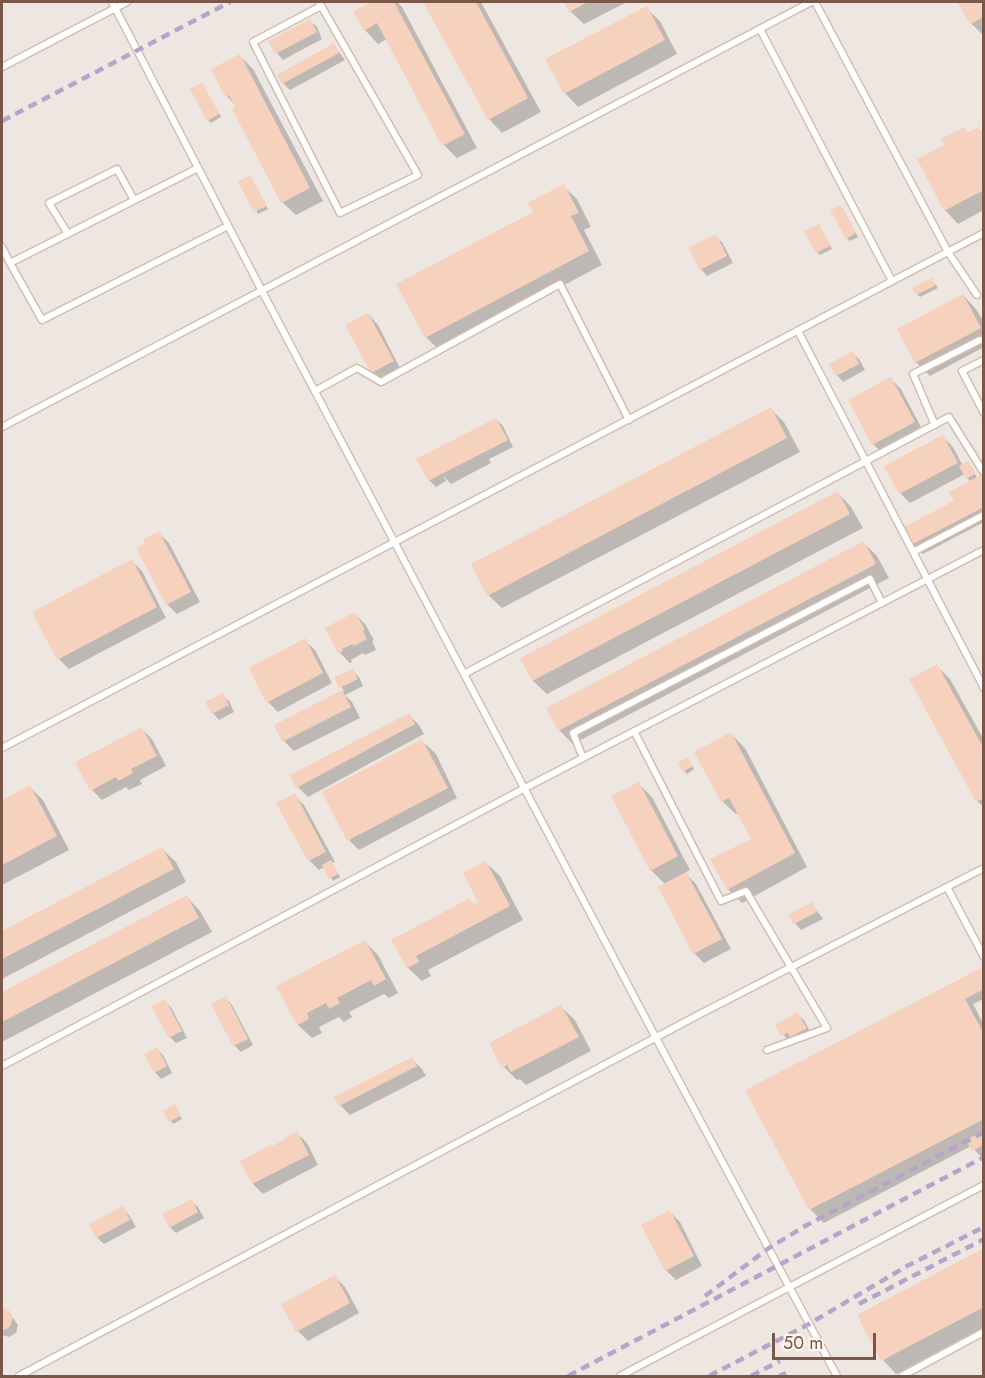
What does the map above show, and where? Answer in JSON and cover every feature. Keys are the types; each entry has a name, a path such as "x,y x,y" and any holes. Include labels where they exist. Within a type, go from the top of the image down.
{"lane":[{"path":"2,68 114,5 127,2"},
{"path":"2,427 813,2 948,252 977,295"},
{"path":"320,4 418,175 340,213 253,42 320,4"},
{"path":"114,5 262,291 837,1377"},
{"path":"760,28 892,282"},
{"path":"10,263 198,168"},
{"path":"68,234 50,203 117,169 134,200"},
{"path":"2,247 42,320 228,226"},
{"path":"2,748 984,233"},
{"path":"315,391 357,368 381,382 560,284 629,420"},
{"path":"798,331 984,688"},
{"path":"935,425 913,374 980,340"},
{"path":"984,360 962,371 984,413"},
{"path":"465,674 949,417 984,473"},
{"path":"913,552 984,515"},
{"path":"2,1066 525,788 984,550"},
{"path":"583,758 573,733 870,579 882,603"},
{"path":"634,731 721,901 746,891 827,1028 767,1050"},
{"path":"19,1377 656,1038 984,868"},
{"path":"947,887 984,957"},
{"path":"620,1377 984,1185"},
{"path":"902,1377 984,1332"}],"shaded area":[{"path":"2,2 983,2 983,1376 2,1376"}],"building":[{"path":"371,2 394,2 465,134 442,146 377,23 364,31 353,11"},
{"path":"423,2 476,2 528,98 488,120"},
{"path":"564,2 588,2 569,12"},
{"path":"957,2 984,2 984,17 970,24"},
{"path":"647,6 665,40 564,94 545,59"},
{"path":"310,19 317,32 275,54 268,41"},
{"path":"334,43 339,53 282,84 277,75"},
{"path":"240,54 310,188 281,203 232,109 235,107 229,95 225,97 211,69"},
{"path":"202,82 219,114 207,121 190,89"},
{"path":"964,127 967,133 978,127 984,138 984,190 944,211 917,159 944,145 941,139"},
{"path":"250,175 267,206 254,212 238,182"},
{"path":"564,184 579,213 571,216 589,251 425,338 396,284 533,212 528,203"},
{"path":"841,205 856,233 846,239 830,210"},
{"path":"819,224 830,246 816,253 804,231"},
{"path":"716,234 727,256 700,270 688,248"},
{"path":"932,278 936,285 916,295 912,288"},
{"path":"963,294 981,328 915,363 897,329"},
{"path":"368,313 394,361 371,373 345,325"},
{"path":"853,351 859,364 836,376 829,364"},
{"path":"891,377 915,422 872,445 848,400"},
{"path":"771,407 787,438 487,596 471,564"},
{"path":"496,418 508,440 428,481 416,459"},
{"path":"943,435 958,463 899,494 884,466"},
{"path":"968,461 975,474 966,479 959,466"},
{"path":"981,475 984,480 984,507 911,545 902,528 954,501 949,492"},
{"path":"838,491 850,514 532,681 520,658"},
{"path":"159,531 191,592 166,605 136,548 145,543 143,540"},
{"path":"864,541 876,564 558,731 546,708"},
{"path":"132,559 157,607 57,660 32,612"},
{"path":"355,612 365,630 363,631 367,639 342,649 343,651 338,654 325,628"},
{"path":"305,638 323,673 266,703 249,668"},
{"path":"937,664 984,749 984,798 976,802 909,679"},
{"path":"353,669 358,679 339,688 334,677"},
{"path":"342,690 351,707 282,742 274,725"},
{"path":"223,693 229,705 212,714 205,702"},
{"path":"409,713 415,724 296,788 290,775"},
{"path":"142,727 157,756 131,769 133,773 118,781 116,777 90,791 75,762"},
{"path":"731,732 795,853 727,890 710,859 751,839 729,798 721,802 694,752"},
{"path":"422,739 448,788 347,841 322,792"},
{"path":"687,757 693,766 683,772 678,763"},
{"path":"639,782 678,856 650,871 611,796"},
{"path":"30,785 57,836 2,865 2,800"},
{"path":"295,793 326,852 308,861 276,803"},
{"path":"162,847 174,869 2,959 2,931"},
{"path":"331,860 338,874 329,879 322,865"},
{"path":"486,861 510,906 416,956 419,962 407,968 391,940 470,898 472,904 478,903 463,873"},
{"path":"686,872 722,939 693,954 658,887"},
{"path":"187,895 199,918 2,1022 2,992"},
{"path":"812,902 817,912 794,924 788,915"},
{"path":"365,940 386,979 374,986 371,980 337,998 340,1003 329,1009 326,1003 307,1013 309,1019 297,1025 276,986"},
{"path":"981,968 984,973 984,989 965,999 984,1034 984,1119 809,1210 745,1090"},
{"path":"226,996 248,1039 233,1046 211,1004"},
{"path":"165,999 182,1031 169,1038 151,1006"},
{"path":"561,1005 579,1037 511,1072 507,1065 502,1068 489,1043"},
{"path":"797,1012 807,1028 790,1037 788,1033 781,1036 775,1025"},
{"path":"157,1047 167,1066 154,1073 144,1054"},
{"path":"412,1057 417,1066 339,1106 334,1097"},
{"path":"175,1104 181,1116 169,1122 163,1111"},
{"path":"984,1130 984,1145 972,1151 966,1140"},
{"path":"297,1131 309,1155 252,1184 240,1161 272,1144 273,1146"},
{"path":"192,1199 198,1212 169,1228 162,1214"},
{"path":"123,1206 130,1220 96,1238 89,1224"},
{"path":"670,1210 694,1256 665,1271 641,1225"},
{"path":"984,1248 984,1307 881,1361 857,1315"},
{"path":"335,1275 350,1303 296,1332 281,1304"},
{"path":"2,1307 8,1309 13,1317 10,1327 2,1331"}],"railway":[{"path":"2,121 230,2"},
{"path":"705,1296 769,1248 807,1225 984,1132"},
{"path":"568,1376 984,1157"},
{"path":"709,1376 809,1324 907,1266 984,1227"},
{"path":"859,1304 984,1239"},
{"path":"751,1376 780,1361"},
{"path":"779,1376 786,1373"}]}
